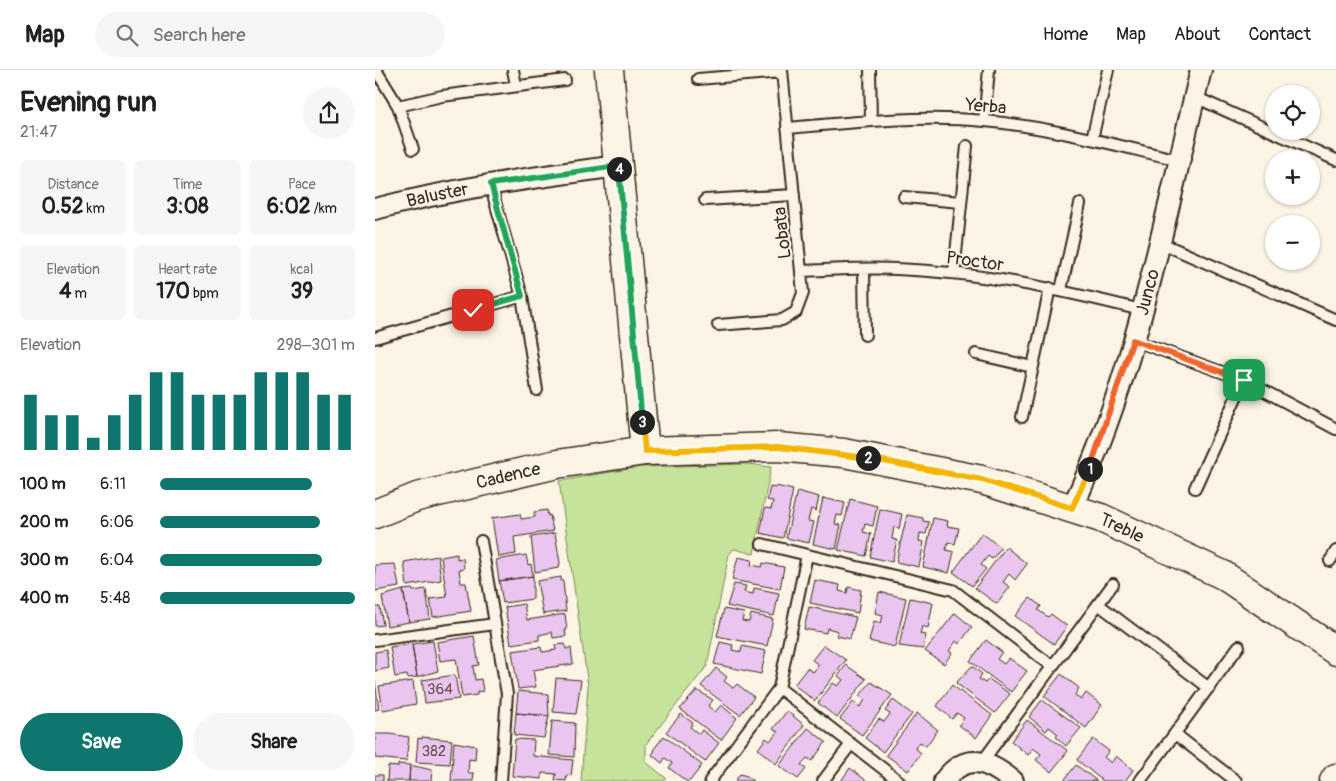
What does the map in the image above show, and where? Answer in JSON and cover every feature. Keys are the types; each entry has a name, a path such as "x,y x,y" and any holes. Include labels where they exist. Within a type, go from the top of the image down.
{"street":[{"path":"609,70 645,451"},
{"name":"Junco","path":"1072,508 1101,440 1133,340 1201,70"},
{"name":"Baluster","path":"375,209 431,195 491,184 618,166"},
{"name":"Treble","path":"645,451 778,447 844,453 951,472 1101,518 1223,575 1336,651"},
{"name":"Cadence","path":"375,514 417,497 557,464 645,451"},
{"path":"944,781 959,767 971,762 993,765 1013,781"}],"lane":[{"path":"376,70 398,106 413,149"},
{"path":"513,70 516,85"},
{"path":"870,70 871,120"},
{"path":"984,121 989,70"},
{"path":"1092,139 1108,70"},
{"path":"698,78 782,71"},
{"name":"Lobata","path":"718,325 782,320 796,312 803,293 782,71"},
{"path":"398,106 442,96 565,80"},
{"path":"1195,97 1336,160"},
{"name":"Yerba","path":"787,128 871,120 984,121 1036,128 1092,139 1179,160"},
{"path":"954,273 967,146"},
{"path":"491,184 522,296 537,390"},
{"path":"705,200 794,195"},
{"path":"904,197 961,202"},
{"path":"1061,290 1079,204"},
{"path":"1159,242 1336,320"},
{"name":"Proctor","path":"802,271 896,268 954,273 1061,290 1141,310"},
{"path":"863,270 865,336"},
{"path":"1022,417 1050,288"},
{"path":"375,338 522,296"},
{"path":"1133,340 1244,380 1336,429"},
{"path":"976,354 1033,367"},
{"path":"1195,488 1244,380"},
{"path":"481,541 507,694 501,781"},
{"path":"762,544 953,590 1052,666"},
{"path":"1330,561 1336,551"},
{"path":"710,781 779,688 807,555"},
{"path":"982,762 1113,584"},
{"path":"1098,604 1209,688"},
{"path":"375,640 495,624"},
{"path":"1140,781 1239,646"},
{"path":"779,688 899,781"},
{"path":"1175,734 1236,781"},
{"path":"823,781 851,744"}],"green space":[{"path":"749,464 771,467 754,554 734,549 729,554 707,666 646,744 646,762 666,778 664,781 581,781 588,686 559,481 640,467"}],"building":[{"path":"776,486 793,490 783,538 760,533 765,508 771,509 773,501 767,500 770,487 776,488"},
{"path":"797,491 819,497 816,511 811,509 808,521 814,522 809,543 786,538"},
{"path":"823,498 845,503 842,516 837,515 835,524 841,525 836,549 813,544"},
{"path":"850,499 877,506 873,526 865,524 863,532 871,534 866,556 838,550"},
{"path":"880,509 902,514 899,529 894,527 892,539 897,540 892,562 870,557"},
{"path":"547,510 548,516 550,515 553,531 514,537 516,554 498,557 492,518 520,514 521,519 535,517 534,512"},
{"path":"907,515 923,518 923,521 929,522 926,534 920,533 919,541 924,542 919,567 896,562"},
{"path":"933,518 948,521 947,526 959,528 955,544 948,542 946,550 954,552 949,573 923,567"},
{"path":"555,533 560,563 559,568 535,572 531,537"},
{"path":"982,533 1001,548 992,559 988,556 981,565 986,569 972,586 953,572"},
{"path":"1006,547 1027,564 1015,580 1009,574 1003,582 1010,587 997,604 975,588"},
{"path":"457,554 457,559 463,558 464,569 459,570 461,583 466,583 471,611 433,617 430,599 447,597 441,557"},
{"path":"526,555 528,565 531,564 533,576 499,581 496,560"},
{"path":"438,556 441,580 407,586 404,562"},
{"path":"738,557 752,560 751,565 762,567 763,563 784,567 780,589 732,580"},
{"path":"395,564 399,587 375,591 375,565"},
{"path":"533,576 533,599 503,603 499,581"},
{"path":"561,577 566,611 543,614 537,581"},
{"path":"815,580 840,585 839,591 847,593 848,587 861,590 858,613 810,603"},
{"path":"734,584 746,586 744,592 753,594 754,588 779,593 774,616 727,606"},
{"path":"412,589 413,591 426,589 430,619 409,622 403,590"},
{"path":"403,590 409,622 387,626 382,596"},
{"path":"879,592 906,598 895,647 869,641 874,621 881,623 883,615 875,613"},
{"path":"910,598 933,603 928,628 922,626 920,634 926,635 923,649 899,646"},
{"path":"1030,598 1041,606 1038,610 1048,617 1051,614 1067,626 1054,644 1015,616"},
{"path":"524,604 527,620 565,614 566,636 553,638 552,632 539,635 539,640 511,644 505,607"},
{"path":"375,607 380,607 383,625 375,626"},
{"path":"809,607 856,617 850,639 837,636 838,631 827,628 826,633 804,629"},
{"path":"724,609 744,613 742,621 749,622 751,614 773,619 767,646 717,636"},
{"path":"955,613 972,627 959,644 956,641 949,651 952,653 944,664 925,651"},
{"path":"474,636 479,665 473,666 475,680 481,679 483,691 477,692 477,695 462,697 456,659 440,661 437,642"},
{"path":"986,640 1002,652 997,659 1004,664 1009,658 1027,671 1011,692 970,661"},
{"path":"433,641 438,671 417,677 412,644"},
{"path":"720,642 733,645 732,650 741,652 742,646 766,651 761,674 714,664"},
{"path":"412,644 417,677 408,678 407,675 395,677 390,647"},
{"path":"565,644 566,649 571,648 573,664 533,670 536,687 518,689 512,651 541,647 542,652 556,650 555,645"},
{"path":"824,645 846,660 815,701 794,685 807,668 813,672 819,665 812,660"},
{"path":"386,650 389,668 375,671 375,652"},
{"path":"846,665 866,679 837,718 818,703 833,683 838,686 843,680 838,676"},
{"path":"972,666 982,674 979,679 985,683 989,679 1010,694 995,713 956,683"},
{"path":"716,668 727,677 724,681 733,688 737,684 754,697 740,715 701,686"},
{"path":"1061,674 1079,688 1075,695 1081,700 1086,693 1102,705 1086,728 1044,696"},
{"path":"455,675 459,699 425,703 422,680"},
{"path":"556,678 581,680 576,714 553,712"},
{"path":"375,681 379,709 375,710"},
{"path":"413,681 416,704 383,710 379,686"},
{"path":"871,682 892,695 862,735 840,719 853,702 860,707 865,700 859,696"},
{"path":"952,685 992,715 976,738 959,725 964,718 957,713 952,719 937,706"},
{"path":"697,690 713,700 708,706 715,712 721,705 737,718 721,740 680,709"},
{"path":"518,691 548,694 549,716 516,713"},
{"path":"893,700 912,714 883,752 865,738 879,719 884,722 890,714 885,711"},
{"path":"1042,700 1081,728 1066,746 1056,737 1058,734 1049,727 1046,731 1029,717"},
{"path":"787,711 804,725 776,764 758,749 766,738 770,741 778,732 773,729"},
{"path":"516,713 549,716 544,738 514,735"},
{"path":"917,713 938,730 926,746 920,742 915,748 921,753 908,771 886,755"},
{"path":"681,714 693,723 690,727 699,734 702,730 719,743 705,762 666,732"},
{"path":"1027,720 1068,751 1051,772 1036,760 1041,754 1033,748 1028,755 1011,741"},
{"path":"552,721 575,723 574,757 549,755"},
{"path":"808,728 826,742 812,761 807,758 801,765 806,769 798,779 779,766"},
{"path":"375,734 409,737 406,761 375,758"},
{"path":"664,736 702,765 690,781 686,781 669,768 672,763 665,758 662,763 652,755 654,749"},
{"path":"422,737 452,740 450,764 416,762 418,738 422,739"},
{"path":"515,739 534,740 533,756 573,760 571,776 567,775 566,781 555,780 556,774 542,773 542,779 512,776"},
{"path":"1093,739 1109,751 1104,757 1111,763 1116,756 1133,770 1125,781 1103,781 1077,760"},
{"path":"454,742 476,746 475,760 469,759 468,773 474,773 473,781 451,781"},
{"path":"398,764 410,765 409,781 387,781 388,766 398,767"},
{"path":"410,765 432,770 431,781 409,781"},
{"path":"1076,765 1097,781 1066,781 1065,779"},
{"path":"850,768 867,781 841,781"},
{"path":"740,774 747,776 753,781 735,781"},
{"path":"375,775 383,775 383,781 375,781"}],"route":[{"path":"473,310 522,296 491,184 618,166 645,451 715,447 778,447 844,453 951,472 1072,508 1089,473 1101,440 1133,340 1244,380"}]}
